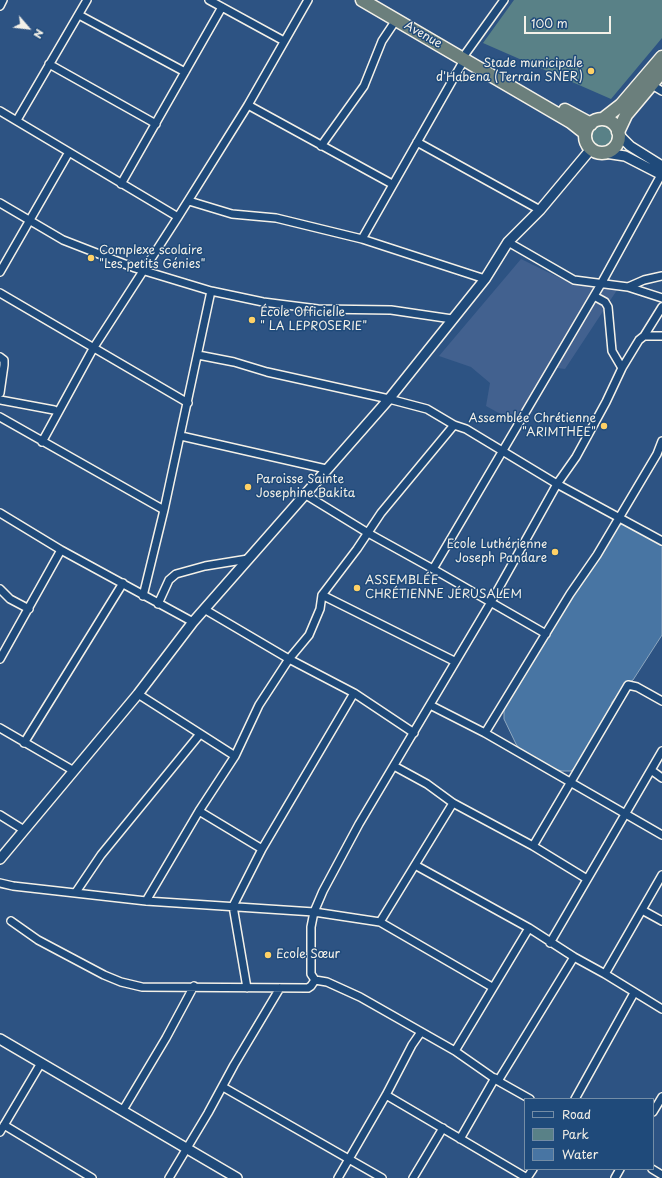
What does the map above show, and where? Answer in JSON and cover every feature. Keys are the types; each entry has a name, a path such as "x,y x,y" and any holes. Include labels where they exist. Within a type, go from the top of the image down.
{"highway":[{"name":"Avenue","path":"362,0 396,20 465,56"},
{"path":"374,0 465,56 588,128"},
{"path":"588,128 621,105 662,57"},
{"path":"588,128 587,144 591,149 595,152 606,152 614,148 626,115 657,88 662,72"},
{"path":"603,119 613,123 618,134"}],"street":[{"path":"0,6 3,0"},
{"path":"17,120 87,0"},
{"path":"209,0 284,42"},
{"path":"42,442 94,347 189,201 248,105 308,0"},
{"path":"362,239 465,56 504,0"},
{"path":"121,184 222,8"},
{"path":"79,15 185,72"},
{"path":"321,146 364,86 377,53 396,20"},
{"path":"49,64 156,124"},
{"path":"248,105 392,184"},
{"path":"0,111 178,217"},
{"path":"618,134 630,146 662,172"},
{"path":"417,142 540,210"},
{"path":"0,859 138,694 193,622 306,495 326,469 388,399 485,279 508,242 540,210 591,149"},
{"path":"0,272 69,152"},
{"path":"606,152 625,156 662,172"},
{"path":"433,569 601,284 662,172"},
{"path":"189,201 232,214 276,218 362,239 485,279"},
{"path":"0,203 63,240 144,270 211,291 263,302 318,309 391,310 452,319"},
{"path":"0,268 30,220"},
{"path":"508,242 574,280 628,287 662,298"},
{"path":"628,287 644,280 662,276"},
{"path":"143,596 181,436 211,291"},
{"path":"0,293 188,403"},
{"path":"594,296 605,302 608,308 612,351 622,368"},
{"path":"314,980 311,966 311,927 314,912 323,891 355,831 414,733 454,661 491,602 557,484 576,457 597,420 622,368 662,307"},
{"path":"644,336 662,336"},
{"path":"198,356 234,362 267,372 427,409 454,425 466,429 557,484 662,541"},
{"path":"0,357 4,360 0,393"},
{"path":"0,400 54,410"},
{"path":"0,418 164,510"},
{"path":"146,901 199,811 235,756 259,705 289,659 310,635 320,609 322,595 381,513 454,425"},
{"path":"181,436 326,469"},
{"path":"485,733 619,517 662,441"},
{"path":"306,495 368,533 546,634"},
{"path":"1,515 61,550 123,583 143,596 193,622"},
{"path":"0,659 61,550"},
{"path":"158,604 169,580 176,574 205,566 248,559"},
{"path":"24,743 123,583"},
{"path":"0,589 10,599 29,609"},
{"path":"322,595 454,661"},
{"path":"204,609 289,659 354,693 414,733"},
{"path":"532,846 628,685 637,687 662,700"},
{"path":"247,988 233,906 262,849 354,693"},
{"path":"138,694 235,756"},
{"path":"430,705 485,733 662,835"},
{"path":"0,728 74,771"},
{"path":"76,892 105,850 200,734"},
{"path":"550,942 662,751"},
{"path":"394,766 427,784 453,803 532,846 586,879"},
{"path":"651,770 662,778"},
{"path":"380,922 453,803"},
{"path":"199,811 262,849"},
{"path":"0,815 24,830"},
{"path":"415,864 529,928 574,957 662,1009"},
{"path":"605,974 662,875"},
{"path":"0,883 13,886 146,901 314,912 380,922 492,987"},
{"path":"642,910 662,922"},
{"path":"11,921 38,940 104,975 121,982 142,987 194,986 308,988 314,980"},
{"path":"455,1051 492,987 529,928"},
{"path":"460,1139 496,1079 574,957"},
{"path":"314,980 327,982 342,988 455,1051 496,1079 528,1098"},
{"path":"123,1110 166,1038 194,986"},
{"path":"168,1178 280,988"},
{"path":"576,1098 634,993"},
{"path":"338,1178 386,1096 412,1045 421,1032"},
{"path":"0,1039 238,1178"},
{"path":"41,1063 2,1129 92,1178"},
{"path":"223,1087 382,1178"},
{"path":"386,1096 527,1178"},
{"path":"654,1110 662,1097"},
{"path":"413,1178 443,1128"}],"shaded area":[{"path":"521,259 562,279 621,284 565,369 549,367 515,422 486,406 490,383 471,367 439,356"}],"green space":[{"name":"Stade municipale d'Habena (Terrain SNER)","path":"514,0 662,0 662,38 611,99 483,43"},
{"path":"602,124 610,127 613,135 610,143 602,146 594,143 591,135 594,127"}],"water":[{"path":"622,524 662,545 662,635 633,680 626,684 612,702 611,710 577,766 571,771 562,771 551,768 521,751 504,719 504,705 565,604 617,527"}],"place":[{"name":"Stade municipale d'Habena (Terrain SNER)","path":"591,71"},
{"name":"Complexe scolaire \"Les petits Génies\"","path":"91,258"},
{"name":"École Officielle \" LA LEPROSERIE\"","path":"252,320"},
{"name":"Assemblée Chrétienne \"ARIMTHEE\"","path":"604,426"},
{"name":"Paroisse Sainte Josephine Bakita","path":"248,487"},
{"name":"Ecole Luthérienne Joseph Pandare","path":"555,552"},
{"name":"ASSEMBLÉE CHRÉTIENNE JÉRUSALEM","path":"357,588"},
{"name":"Ecole Sœur","path":"268,955"}]}
